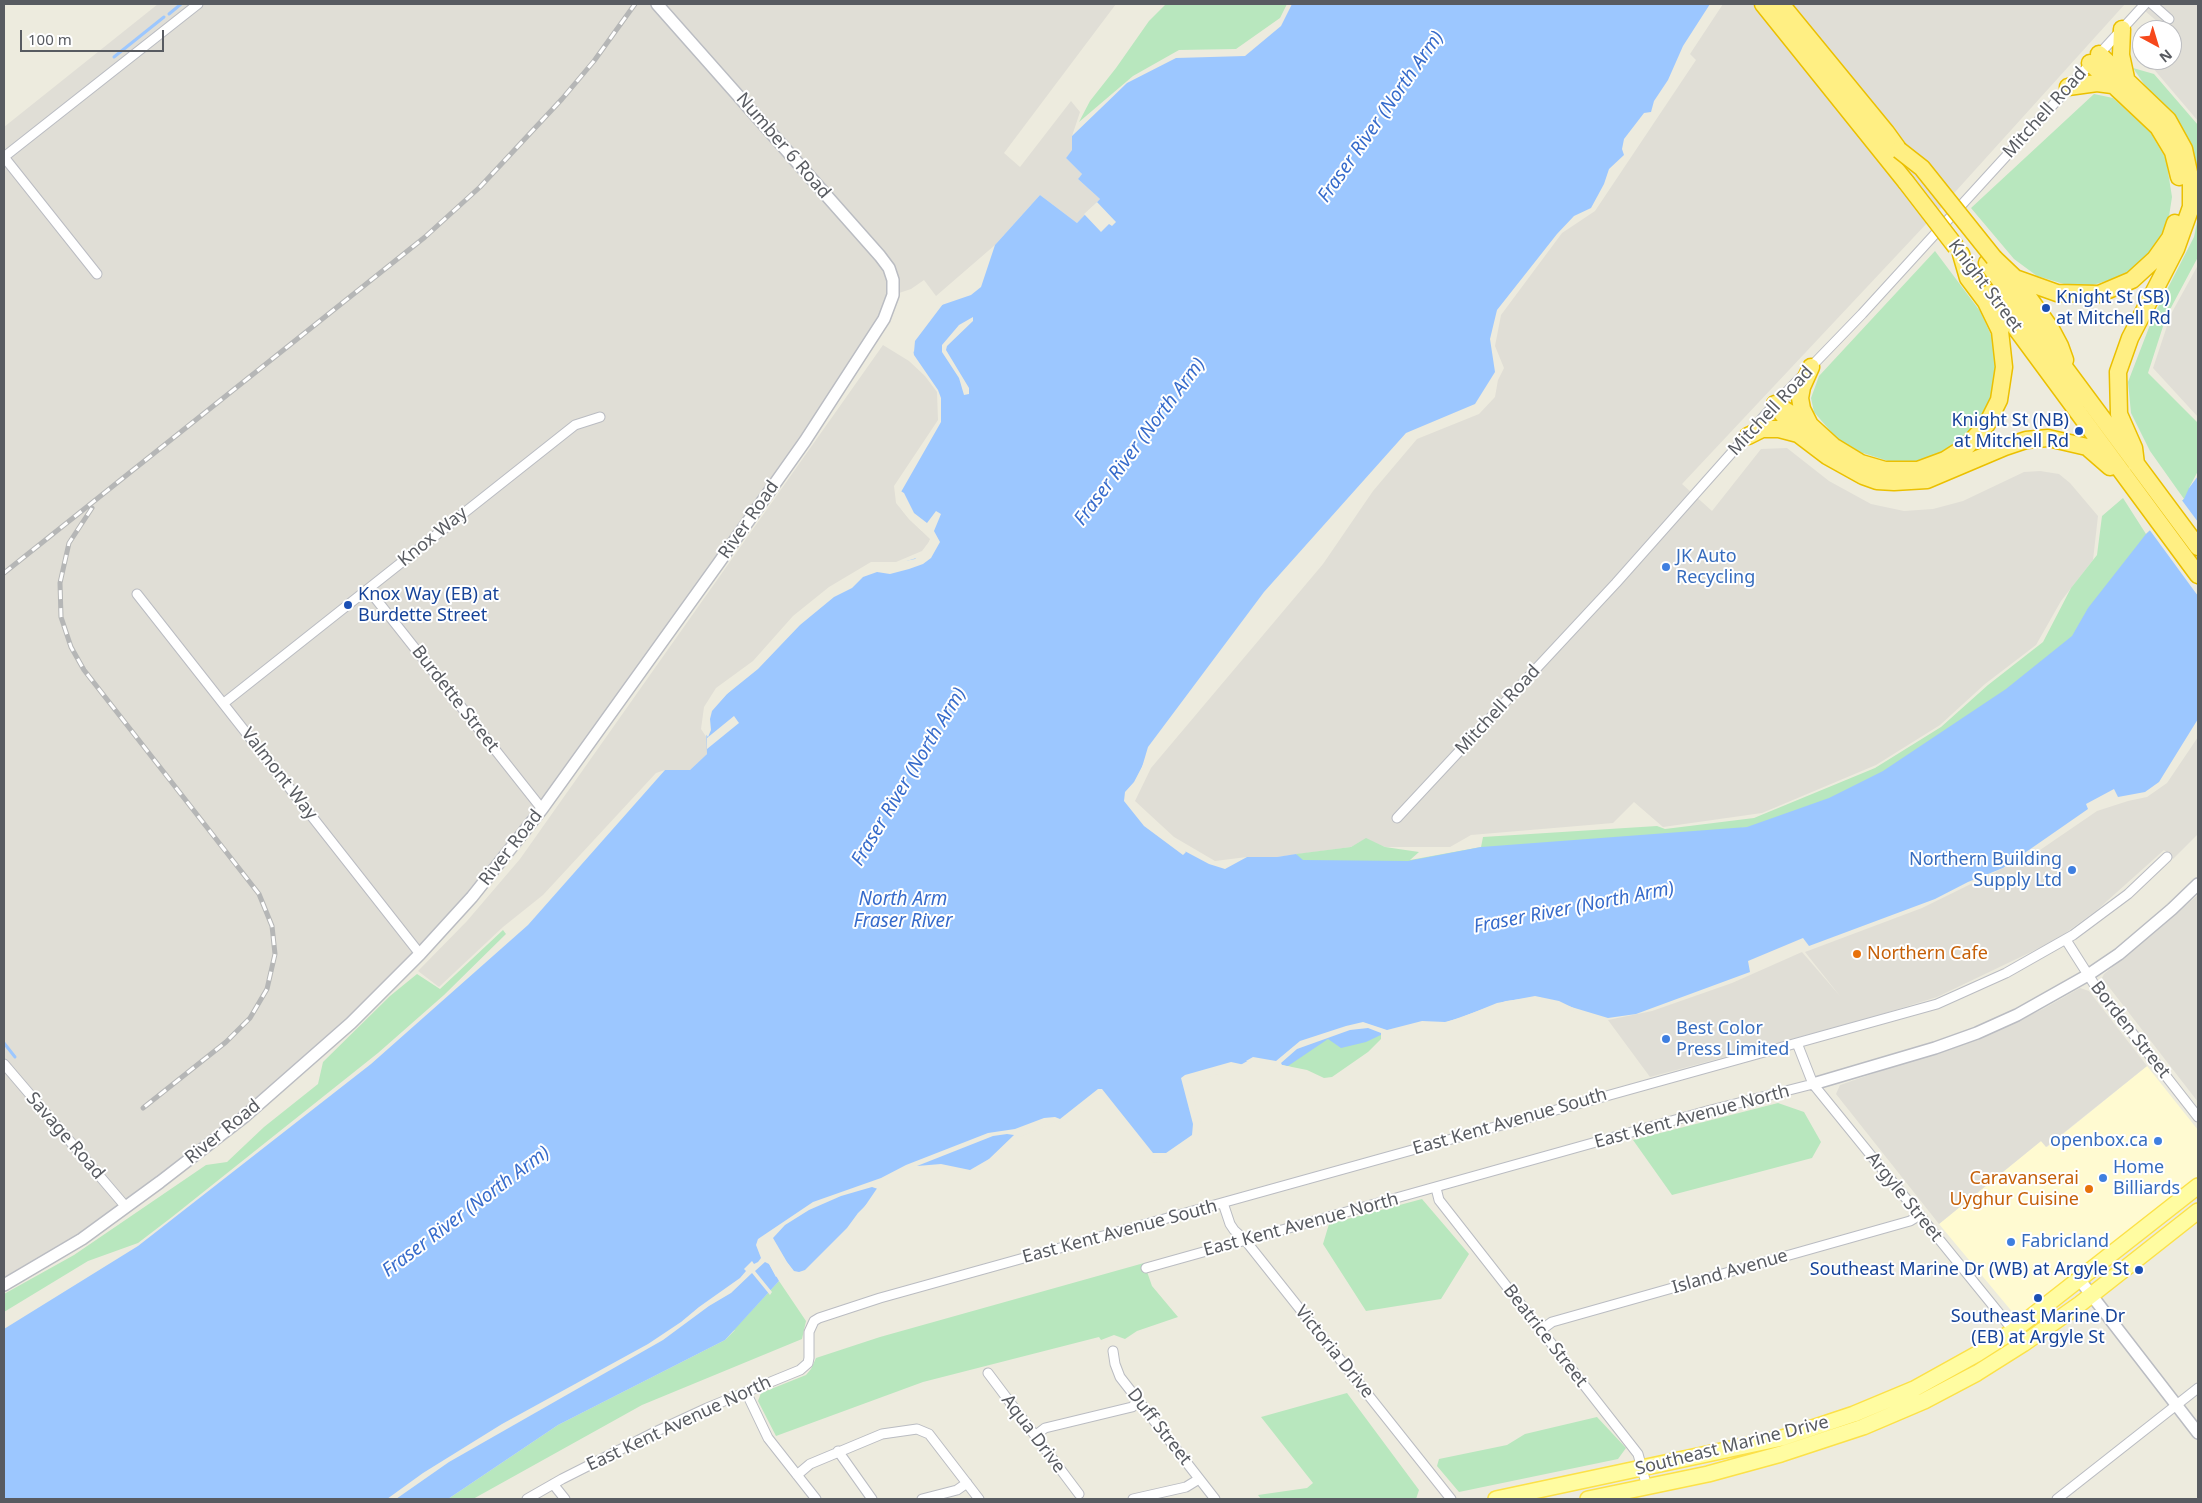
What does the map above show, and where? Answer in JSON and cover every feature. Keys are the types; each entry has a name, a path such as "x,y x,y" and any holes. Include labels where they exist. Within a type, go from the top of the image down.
{"highway":[{"name":"Knight Street","path":"1763,4 1961,254 1981,268 2069,374 2198,575"},
{"path":"1748,436 1762,429 1804,430 1861,463 1885,470 1918,470 1945,460 1967,446 1987,424 1999,400 2004,367 2000,331 1986,302 1981,268 1922,168 1899,150 1781,4"},
{"path":"1981,268 2057,293 2099,294 2132,280 2155,259 2170,238 2179,213 2181,191 2172,152 2158,127 2119,81 2122,29"},
{"path":"1775,404 1844,467 1877,481 1927,480 2005,447 2026,440 2048,438 2087,447 2109,467 2133,473 2134,448 2119,414 2118,372 2130,338 2176,249 2191,207 2191,182 2184,149 2168,120 2094,59"},
{"path":"2068,87 2119,81"},
{"name":"Knight Street","path":"1981,268 2133,473 2198,547"},
{"path":"2015,278 2052,330 2060,346 2069,374"},
{"path":"1804,430 1800,398 1802,387 1811,367"}],"main road":[{"name":"Southeast Marine Drive","path":"1496,1499 1782,1438 1845,1418 1914,1389 1977,1354 2013,1331 2198,1186"},
{"name":"Southeast Marine Drive","path":"1588,1499 1726,1469 1781,1454 1863,1427 1924,1401 1977,1373 2024,1344 2092,1295 2198,1211"}],"street":[{"path":"97,274 4,156 198,4"},
{"name":"Number 6 Road","path":"657,4 880,256 889,268 893,280 894,295"},
{"name":"Mitchell Road","path":"1397,818 1616,583 1775,404 2145,4"},
{"path":"2152,4 2169,19"},
{"name":"River Road","path":"4,1285 82,1239 244,1116 351,1022 420,954 472,897 542,809 805,441 884,320 894,295"},
{"name":"Knox Way","path":"224,703 574,425 600,417"},
{"name":"Burdette Street","path":"368,589 542,809"},
{"name":"Valmont Way","path":"137,594 420,954"},
{"name":"East Kent Avenue South","path":"809,1337 811,1325 819,1318 889,1296 1937,1004 2006,973 2066,940 2128,894 2168,857"},
{"name":"East Kent Avenue North","path":"1146,1268 1707,1111 1812,1084 1935,1048 2017,1015 2088,976 2146,931 2198,884"},
{"name":"Borden Street","path":"2066,940 2088,976 2198,1117"},
{"name":"Argyle Street","path":"1797,1043 1812,1084 2024,1344"},
{"name":"Savage Road","path":"4,1064 126,1207"},
{"name":"Beatrice Street","path":"1436,1188 1439,1200 1638,1454 1647,1487"},
{"name":"Victoria Drive","path":"1223,1203 1230,1224 1245,1240 1451,1499"},
{"name":"Island Avenue","path":"1541,1330 1552,1322 1910,1221 1920,1215"},
{"path":"2079,1279 2198,1433"},
{"name":"East Kent Avenue North","path":"527,1499 654,1432 804,1367 809,1358 809,1337"},
{"name":"Duff Street","path":"1113,1351 1120,1377 1215,1499"},
{"name":"Aqua Drive","path":"988,1373 1036,1435 1042,1448 1079,1494"},
{"path":"2056,1499 2198,1388"},
{"path":"746,1392 768,1438 816,1499"},
{"path":"1036,1435 1045,1428 1132,1407 1139,1401"},
{"path":"797,1475 810,1464 882,1434 920,1430 929,1434 979,1499"},
{"path":"838,1451 872,1499"},
{"path":"1132,1499 1186,1487 1199,1478"},
{"path":"922,1499 956,1490 967,1483"},
{"path":"553,1484 565,1499"}],"shaded area":[{"path":"158,4 1116,4 1004,153 1020,167 1071,101 1080,112 1072,136 1072,150 1066,158 1082,174 1078,179 1100,199 1077,223 1040,195 995,245 936,296 924,280 911,289 893,295 884,319 518,841 351,1023 160,1182 4,1285 4,127"},
{"path":"1723,4 2125,4 1928,222 1682,484 1712,511 1761,449 1787,448 1829,481 1871,504 1904,511 1933,509 1963,501 2024,472 2040,471 2059,474 2070,483 2098,516 2093,560 2061,601 2036,645 1985,684 1940,725 1876,765 1762,813 1663,827 1634,802 1613,823 1471,835 1450,847 1385,847 1366,839 1351,847 1277,857 1247,857 1215,861 1174,837 1135,801 1151,768 1323,564 1373,491 1417,439 1479,414 1495,397 1498,380 1504,368 1495,346 1501,315 1562,233 1595,211 1696,60 1690,54"},
{"path":"2137,4 2198,4 2198,121 2155,70 2182,70 2182,20 2155,20"},
{"path":"2198,265 2198,417 2153,368 2171,314"},
{"path":"883,345 909,361 925,376 937,392 938,420 894,486 896,503 922,531 936,511 931,539 922,551 896,562 871,562 829,587 793,616 753,661 716,688 704,707 701,729 707,738 707,754 690,770 665,770 656,773 543,895 503,927 439,987 418,971 467,921 520,859"},
{"name":"Northern Building Supply Ltd","path":"2198,737 2198,834 2173,859 2164,850 2097,910 2056,940 1937,997 1860,1021 1650,1077 1608,1020 1652,1011 1732,983 1802,952 1840,996 1805,952 1922,908 2040,850 2097,811 2147,797 2167,783"},
{"path":"2198,895 2198,1102 2102,978 2104,974"},
{"path":"2080,988 2089,991 2147,1066 2046,1147 2041,1141 1939,1224 1836,1094 1840,1085 1996,1031 2043,1009"},
{"path":"2147,1066 2198,1130 2198,1176 2025,1312 2020,1315 2014,1314 1939,1224 2041,1141 2047,1147"}],"green space":[{"path":"1166,4 1287,4 1280,18 1236,49 1179,50 1133,76 1079,122 1090,101 1149,21"},
{"path":"2134,70 2154,74 2198,125 2198,171 2191,146 2177,121 2144,84"},
{"path":"2094,94 2113,98 2150,132 2166,159 2172,197 2168,223 2152,251 2126,275 2093,285 2064,284 2037,276 2014,259 1971,208"},
{"path":"2198,217 2198,257 2166,317 2148,373 2198,423 2198,471 2189,488 2190,506 2042,681 1803,821 1310,877 1296,854 1351,847 1366,838 1385,847 1419,852 1410,860 1481,847 1483,837 1657,826 1665,829 1754,818 1875,768 1941,727 1988,685 2043,642 2071,588 2097,555 2102,516 2123,498 2146,534 2184,499 2150,451 2131,413 2128,382 2153,317 2194,237"},
{"path":"1935,251 1980,311 1992,337 1998,382 1982,418 1968,436 1945,452 1914,464 1888,461 1844,447 1814,412 1811,398 1819,376"},
{"path":"503,930 506,934 444,995 378,1053 172,1217 138,1243 88,1261 4,1312 4,1294 74,1255 206,1165 227,1162 264,1127 318,1084 323,1062 390,996 417,974 440,989"},
{"path":"1350,1030 1381,1033 1381,1039 1368,1052 1332,1077 1324,1078 1307,1070 1280,1063 1297,1049"},
{"path":"1778,1103 1804,1112 1821,1142 1812,1158 1672,1195 1633,1140"},
{"path":"1422,1199 1469,1254 1441,1299 1366,1311 1323,1244 1329,1224"},
{"path":"1144,1263 1152,1286 1178,1317 1137,1331 1125,1339 1114,1335 1101,1340 1099,1337 923,1382 776,1436 758,1401 761,1393 806,1375 816,1358 880,1337"},
{"path":"779,1281 806,1321 802,1339 642,1405 473,1499 448,1499 558,1425 725,1340 735,1330 396,1499 741,1322"},
{"path":"1347,1393 1419,1490 1416,1499 1261,1499 1258,1495 1307,1488 1313,1483 1261,1417"},
{"path":"1597,1417 1626,1448 1618,1459 1459,1492 1437,1466 1439,1459 1507,1445 1525,1434"}],"water":[{"name":"North Arm Fraser River","path":"1292,4 1710,4 1683,46 1668,80 1654,101 1651,112 1644,113 1624,139 1622,149 1624,155 1609,169 1604,184 1591,208 1574,216 1557,234 1497,310 1490,339 1495,372 1475,404 1406,433 1264,592 1148,747 1137,784 1130,797 1130,804 1150,826 1179,848 1209,864 1225,869 1247,857 1277,857 1296,854 1303,860 1408,861 1481,847 1747,827 1829,798 1883,771 2006,689 2072,636 2088,608 2146,534 2184,499 2198,476 2198,719 2159,782 2145,792 2118,797 2114,789 2086,804 2088,809 2003,868 1968,882 1935,899 1809,946 1803,938 1748,961 1750,972 1636,1014 1608,1018 1538,997 1506,1001 1447,1022 1419,1023 1387,1032 1366,1042 1341,1048 1328,1039 1288,1066 1251,1059 1235,1068 1196,1076 1188,1090 1196,1139 1166,1160 1151,1160 1103,1097 1094,1098 1064,1121 1056,1121 1019,1135 975,1171 931,1166 913,1167 895,1173 880,1184 848,1231 805,1272 795,1274 769,1237 761,1241 759,1246 779,1281 725,1340 558,1425 448,1499 4,1499 4,1329 138,1246 371,1064 528,925 665,770 690,770 707,754 706,722 710,710 832,593 867,573 923,556 933,540 911,519 901,492 941,422 941,398 938,390 914,355 912,342 936,307 971,295 981,287 995,245 1040,195 1077,223 1100,199 1078,179 1082,174 1066,158 1072,150 1072,136 1127,83 1176,58 1245,56 1281,26"}],"pier":[{"path":"1097,202 1116,222 1112,226 1109,224 1101,232 1084,214"},
{"path":"943,304 915,341 914,352 911,350 910,340 934,306"},
{"path":"973,317 973,321 947,346 946,350 969,388 969,394 964,395 959,378 942,352 942,345 959,325"},
{"path":"899,490 904,493 914,513 927,523 936,511 941,514 934,531 940,542 931,558 923,564 909,569 890,574 877,572 863,577 852,588 834,597 800,625 758,669 727,694 712,711 710,719 711,730 708,737 704,732 706,713 721,692 756,662 787,628 826,595 874,567 915,559 927,547 930,539 902,510"},
{"path":"2181,499 2198,522 2198,596 2149,529"},
{"path":"734,716 739,723 707,749 707,738"},
{"path":"1146,759 1139,784 1132,797 1133,803 1151,824 1184,849 1186,852 1183,855 1144,826 1124,801 1125,792 1134,782"},
{"path":"1535,996 1559,1001 1588,1015 1602,1018 1593,1018 1538,999 1507,1003 1448,1024 1419,1025 1381,1038 1381,1033 1368,1028 1350,1030 1297,1049 1281,1063 1291,1067 1289,1068 1246,1061 1253,1057 1276,1061 1300,1041 1363,1022 1387,1030 1422,1021 1445,1022 1497,1003"},
{"path":"1231,1062 1245,1065 1236,1070 1198,1079 1191,1090 1201,1124 1198,1139 1167,1163 1150,1162 1102,1100 1095,1100 1065,1123 1058,1121 1020,1137 987,1166 975,1173 964,1174 934,1167 907,1170 893,1176 878,1189 872,1187 841,1196 809,1210 785,1225 773,1238 794,1271 805,1270 847,1228 868,1203 850,1233 806,1274 795,1276 789,1274 769,1239 763,1242 762,1245 779,1275 776,1277 769,1264 765,1262 755,1271 772,1292 770,1295 752,1273 731,1293 709,1306 663,1340 449,1462 396,1499 387,1499 423,1473 502,1424 648,1344 681,1322 740,1278 746,1271 744,1269 752,1261 754,1264 758,1262 761,1258 756,1245 758,1239 813,1202 881,1178 906,1165 988,1133 1015,1129 1044,1118 1055,1117 1060,1119 1098,1089 1102,1089 1153,1153 1166,1153 1192,1135 1193,1124 1181,1078 1185,1075","holes":["1014,1135 989,1159 970,1170 941,1164 917,1166 993,1136"]}],"waterway":[{"path":"169,14 181,4"},
{"path":"114,57 164,17"},
{"path":"4,1043 15,1057"}],"railway":[{"path":"4,573 425,237 480,187 562,99 594,61 635,4"},
{"path":"92,508 69,543 60,583 61,617 71,647 84,670 259,894 272,926 275,954 267,989 250,1018 226,1042 143,1108"}],"place":[{"name":"Knight St (SB) at Mitchell Rd","path":"2046,308"},
{"name":"Knight St (NB) at Mitchell Rd","path":"2079,431"},
{"name":"JK Auto Recycling","path":"1666,567"},
{"name":"Knox Way (EB) at Burdette Street","path":"348,605"},
{"name":"Northern Building Supply Ltd","path":"2072,870"},
{"name":"Northern Cafe","path":"1857,954"},
{"name":"Best Color Press Limited","path":"1666,1039"},
{"name":"openbox.ca","path":"2158,1141"},
{"name":"Home Billiards","path":"2103,1178"},
{"name":"Caravanserai Uyghur Cuisine","path":"2089,1189"},
{"name":"Fabricland","path":"2011,1242"},
{"name":"Southeast Marine Dr (WB) at Argyle St","path":"2139,1270"},
{"name":"Southeast Marine Dr (EB) at Argyle St","path":"2038,1298"}],"water label":[{"name":"Fraser River (North Arm)","path":"1381,117"},
{"name":"Fraser River (North Arm)","path":"1140,442"},
{"name":"Fraser River (North Arm)","path":"909,777"},
{"name":"Fraser River (North Arm)","path":"1574,908"},
{"name":"Fraser River (North Arm)","path":"466,1212"}]}
